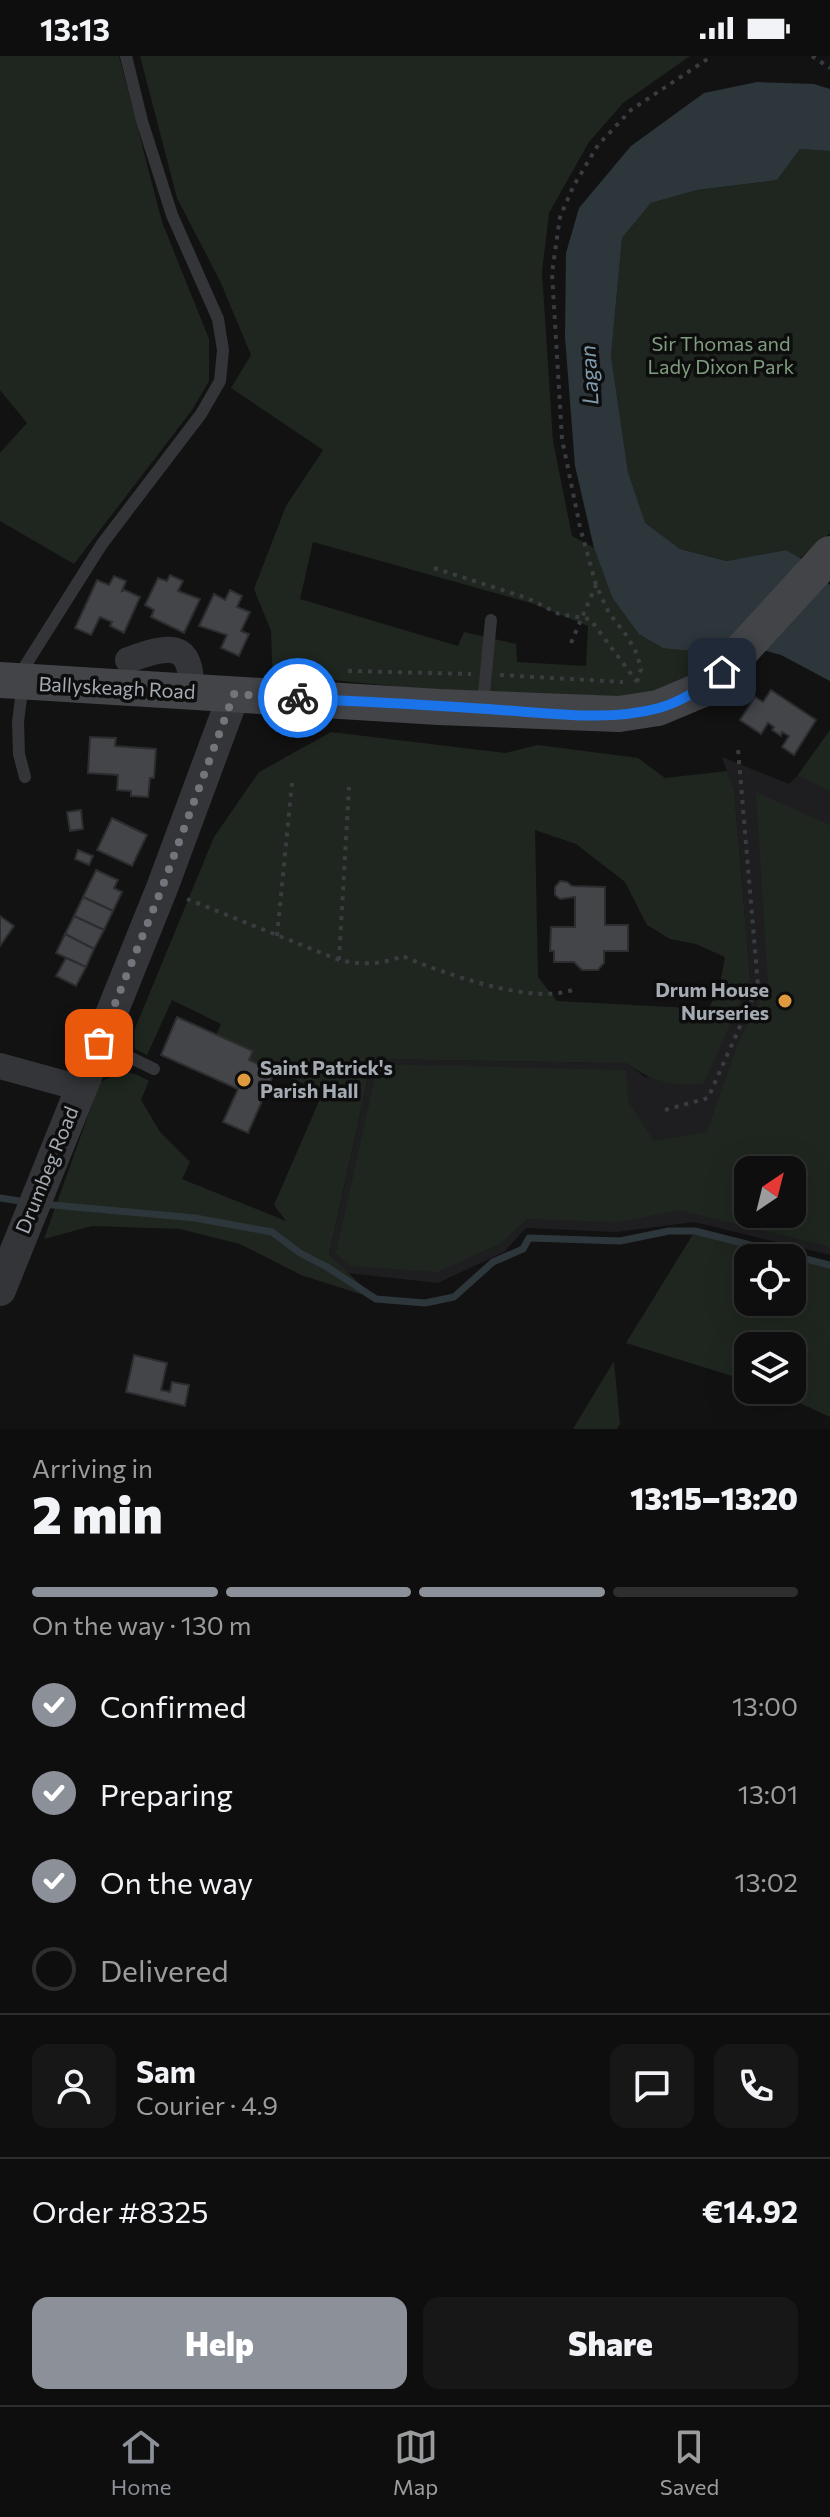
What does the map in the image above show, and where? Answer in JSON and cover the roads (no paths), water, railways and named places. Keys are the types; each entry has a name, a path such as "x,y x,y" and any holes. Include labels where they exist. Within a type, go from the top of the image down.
{"main road":[{"name":"Ballyskeagh Road","path":"10,682 234,694 484,692 619,714 658,708 701,690 722,672 827,557"}],"street":[{"path":"128,660 165,648 175,649 185,655 190,663 191,693"},
{"name":"Drumbeg Road","path":"0,1290 162,888 234,694"},
{"path":"0,1066 80,1088"}],"lane":[{"path":"25,777 10,682 25,666 102,544 201,414 220,381 223,350 218,319 172,215 142,121 126,56"},
{"path":"484,692 491,620"},
{"path":"99,1043 154,1069"}],"water":[{"name":"Lagan","path":"757,82 814,84 830,89 830,151 800,149 777,180 697,190 651,203 622,238 611,356 628,472 645,523 680,549 727,561 786,550 800,558 830,585 830,681 781,655 741,644 702,652 663,648 639,634 612,597 594,548 575,466 565,337 566,253 579,208 631,146 704,93"}],"waterway":[{"path":"0,1198 26,1202"},
{"path":"42,1204 195,1218 272,1232 300,1253 376,1299 425,1303 454,1297 493,1262 523,1249 529,1238 620,1241 669,1231 695,1231 830,1265"}],"place":[{"name":"Drum House Nurseries","path":"785,1001"},
{"name":"Saint Patrick's Parish Hall","path":"244,1080"}],"park label":[{"name":"Sir Thomas and Lady Dixon Park","path":"721,356"}]}
